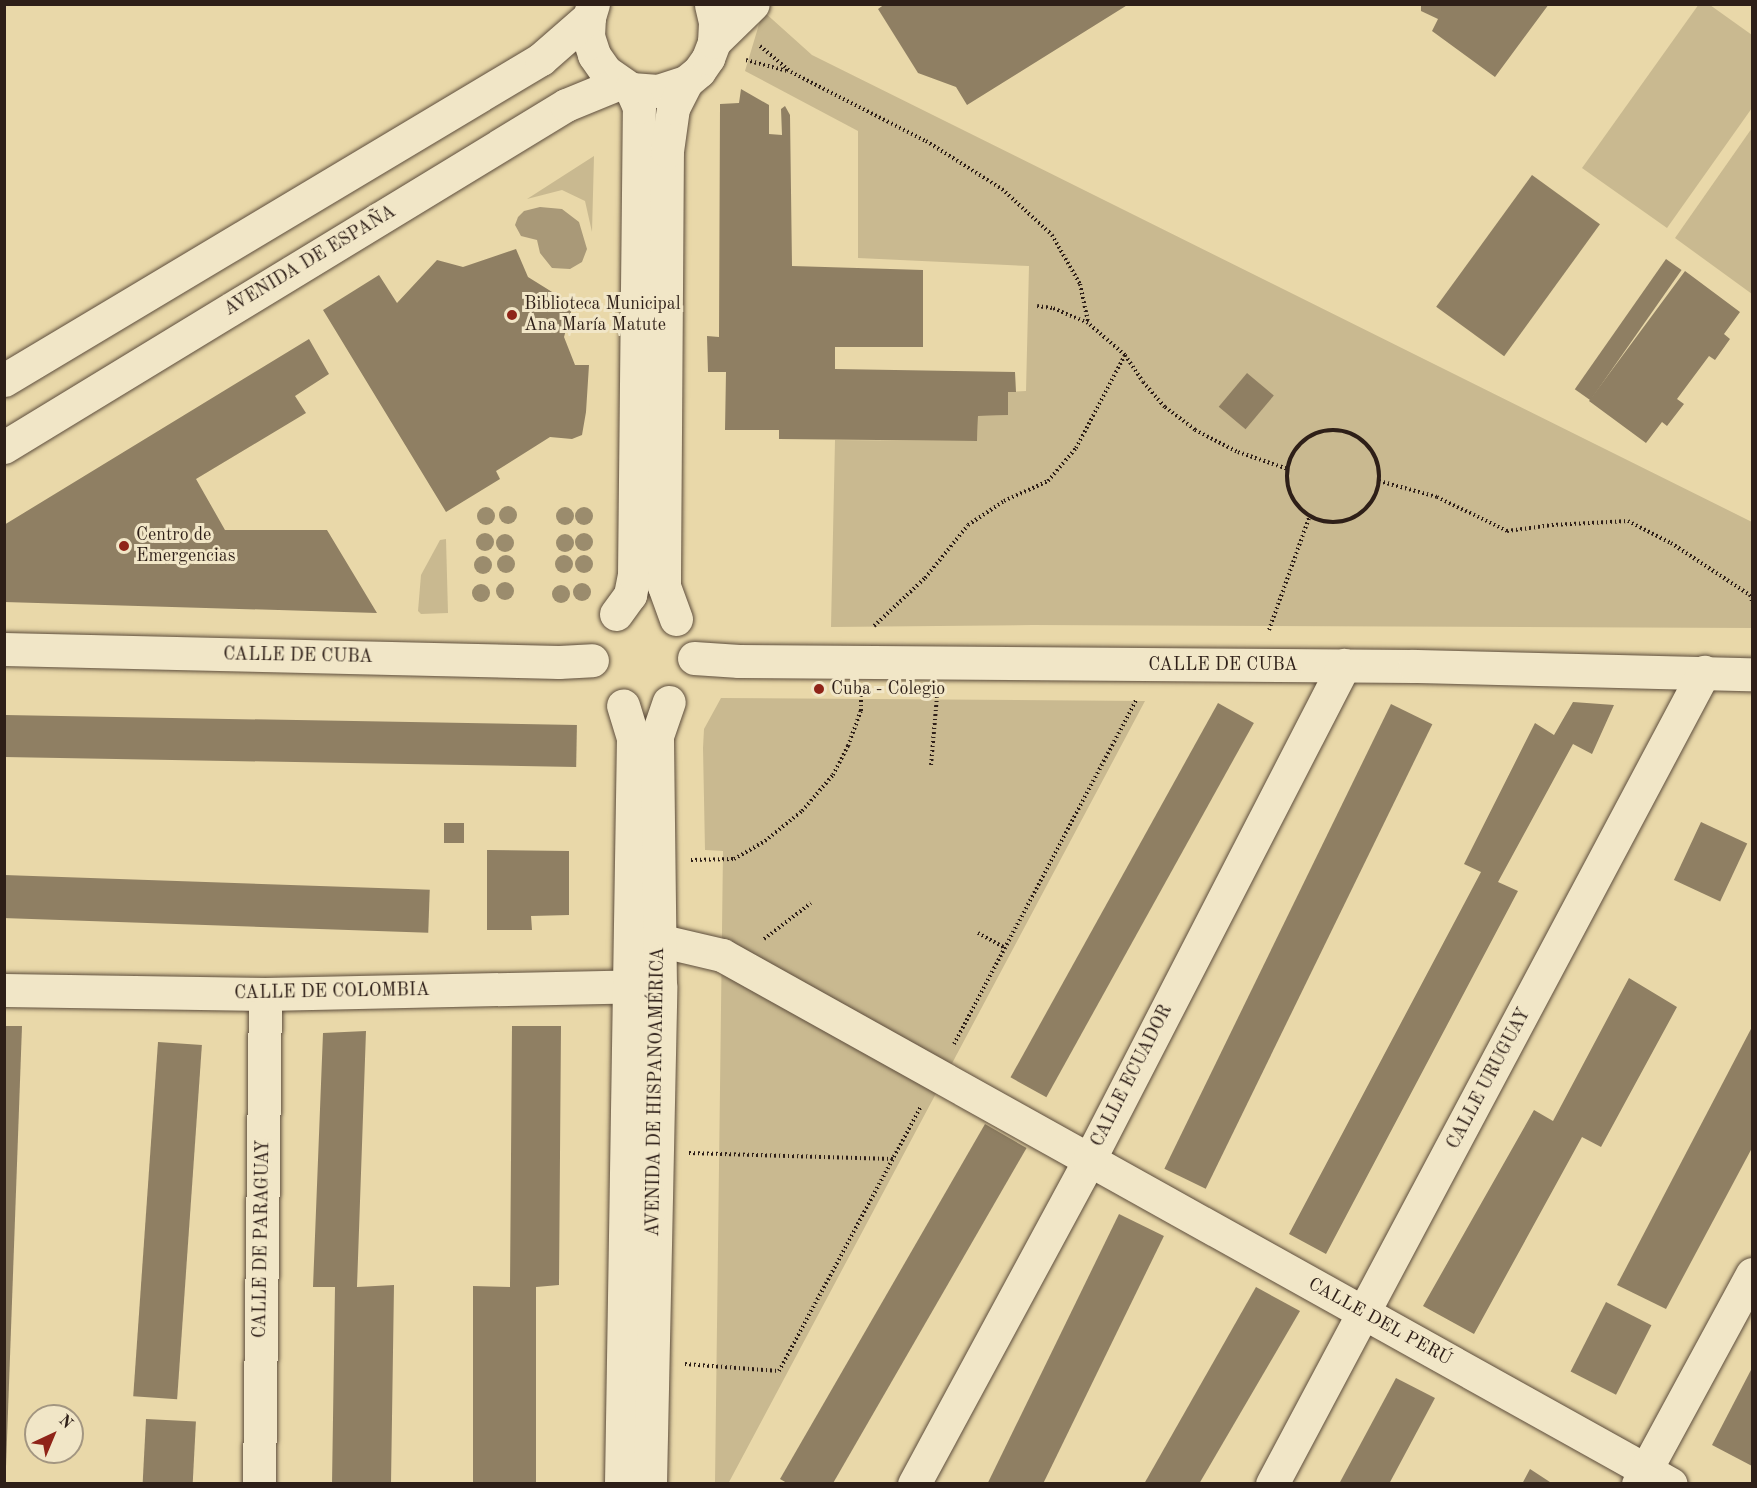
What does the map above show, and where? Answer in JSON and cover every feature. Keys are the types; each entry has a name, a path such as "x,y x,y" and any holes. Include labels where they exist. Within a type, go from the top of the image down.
{"street":[{"path":"591,11 588,36 594,55 605,71 626,86 639,107 634,575 630,594 616,615 598,634 592,660 601,687 623,705 653,708 669,702 687,683 694,658 686,630 676,619 663,611 647,607 631,608 616,615"},
{"path":"4,380 541,59 591,11"},
{"path":"676,619 664,586 667,151 673,108 687,82 699,71 728,19"},
{"path":"626,86 658,92 687,82"},
{"name":"AVENIDA DE ESPAÑA","path":"4,447 566,105 626,86"},
{"name":"CALLE DE CUBA","path":"4,649 547,662 592,660"},
{"name":"CALLE DE CUBA","path":"694,658 938,663 1344,665 1752,674"},
{"name":"CALLE ECUADOR","path":"914,1484 1089,1160 1344,665"},
{"name":"CALLE URUGUAY","path":"1272,1484 1704,672"},
{"name":"AVENIDA DE HISPANOAMÉRICA","path":"621,1484 644,987 658,940 657,736 669,702"},
{"name":"AVENIDA DE HISPANOAMÉRICA","path":"623,705 633,738 644,987 657,1152 650,1484"},
{"name":"CALLE DEL PERÚ","path":"658,940 722,955 735,962 1365,1313 1651,1479"},
{"name":"CALLE DE COLOMBIA","path":"4,990 265,994 644,987"},
{"name":"CALLE DE PARAGUAY","path":"259,1484 265,994"},
{"path":"1651,1479 1752,1274"}],"path":[{"path":"728,19 791,72"},
{"path":"739,68 746,59 791,72 926,141 1002,189 1052,235 1080,284 1089,323"},
{"path":"1037,306 1052,308 1089,323 1125,355 1143,382 1165,407 1195,430 1238,452 1288,470"},
{"path":"658,860 734,859 765,841 802,811 833,775 848,746 861,711 873,628 925,578 968,525 1004,501 1048,481 1076,448 1125,355"},
{"path":"1334,429 1349,432 1362,440 1372,451 1378,466 1379,481 1375,495 1366,508 1354,517 1332,521 1310,515 1298,506 1291,492 1288,470 1295,449 1306,438 1319,431 1334,429"},
{"path":"1379,481 1437,497 1507,531 1552,525 1628,521 1671,543 1750,595 1752,601"},
{"path":"1267,666 1270,626 1310,515"},
{"path":"931,765 937,715 938,663"},
{"path":"735,962 811,903"},
{"path":"978,933 1005,948"},
{"path":"657,1152 893,1159"}],"shaded area":[{"path":"1699,4 1710,5 1752,35 1752,108 1667,228 1582,168"},
{"path":"763,11 812,55 1752,522 1752,628 1032,625 831,627 835,440 977,441 978,416 1008,415 1008,392 1026,391 1029,266 858,258 858,131 745,71"},
{"path":"1752,128 1752,294 1675,238"},
{"path":"594,156 592,232 585,201 562,190 527,199"},
{"path":"540,207 562,209 579,222 587,249 582,262 570,269 552,268 540,253 537,240 521,236 515,225 518,217 524,211"},
{"path":"446,539 448,613 421,614 418,611 421,575 440,540"},
{"path":"721,698 1145,701 728,1484 715,1483 723,851 705,850 703,748 704,729"}],"building":[{"path":"885,4 1129,4 967,105 956,87 918,73 878,9"},
{"path":"1421,4 1549,4 1495,77 1432,31 1438,19 1421,11"},
{"path":"741,89 769,105 769,134 782,135 781,109 785,106 790,115 792,266 923,270 923,347 835,347 835,369 1015,372 1016,392 1008,392 1008,415 978,416 977,441 779,439 779,430 725,430 726,372 708,372 707,336 719,337 720,104 739,103"},
{"path":"1532,175 1600,224 1504,356 1436,307"},
{"path":"516,249 528,277 573,305 564,337 575,365 589,365 582,435 572,439 550,437 496,471 500,479 446,512 323,310 379,275 397,303 437,260 463,267"},
{"path":"1666,259 1682,270 1590,400 1575,389"},
{"path":"1685,271 1740,312 1724,334 1730,339 1715,360 1709,356 1677,399 1684,404 1667,426 1662,422 1646,443 1589,401"},
{"path":"309,339 329,374 295,396 306,413 196,479 225,530 327,530 377,613 4,602 4,525"},
{"path":"1247,373 1274,395 1246,429 1219,407"},
{"path":"1573,702 1614,705 1592,754 1573,744 1498,882 1518,891 1326,1254 1289,1234 1481,872 1464,864 1535,723 1554,735"},
{"path":"1218,703 1254,723 1046,1097 1011,1077"},
{"path":"1391,704 1432,724 1206,1189 1164,1169"},
{"path":"5,715 577,725 576,767 4,757"},
{"path":"1701,822 1747,844 1720,902 1674,880"},
{"path":"444,823 464,823 464,843 444,843"},
{"path":"487,850 569,851 569,915 531,916 532,930 487,930"},
{"path":"4,875 430,890 428,933 4,918"},
{"path":"1629,978 1677,1007 1601,1147 1582,1137 1474,1334 1423,1306 1534,1110 1553,1121"},
{"path":"4,1026 22,1026 6,1467 4,1467"},
{"path":"512,1026 561,1026 559,1285 536,1287 536,1484 473,1484 473,1286 510,1287"},
{"path":"1752,1027 1752,1148 1666,1309 1617,1285"},
{"path":"366,1031 357,1287 394,1285 391,1484 332,1484 335,1287 313,1287 323,1033"},
{"path":"158,1042 202,1045 177,1399 133,1396"},
{"path":"985,1124 1027,1148 833,1484 789,1484 780,1479"},
{"path":"1119,1214 1164,1236 1043,1484 987,1484"},
{"path":"1256,1287 1300,1311 1199,1484 1144,1484"},
{"path":"1606,1302 1651,1325 1616,1395 1571,1371"},
{"path":"1752,1368 1752,1466 1712,1445"},
{"path":"1396,1378 1435,1398 1389,1484 1339,1484"},
{"path":"146,1419 196,1422 193,1484 143,1484"},
{"path":"1530,1469 1553,1484 1522,1484"}],"place":[{"name":"Biblioteca Municipal Ana María Matute","path":"512,315"},
{"name":"Centro de Emergencias","path":"124,546"},
{"name":"Cuba - Colegio","path":"819,689"}]}
